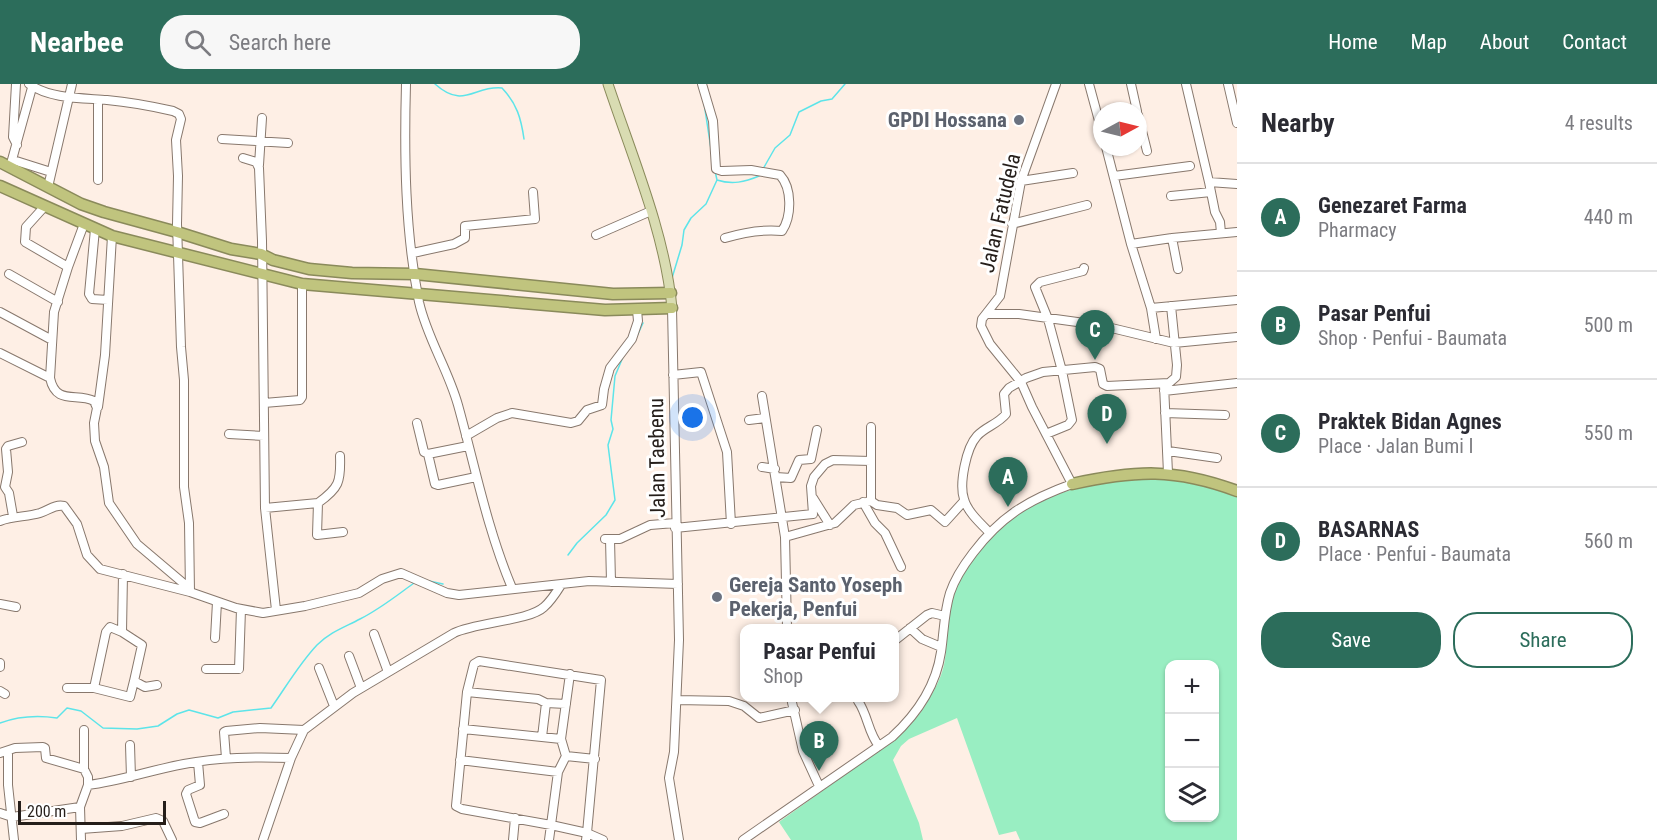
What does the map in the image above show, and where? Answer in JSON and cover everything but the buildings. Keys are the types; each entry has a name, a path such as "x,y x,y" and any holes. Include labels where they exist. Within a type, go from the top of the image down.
{"highway":[{"path":"8,163 81,204 104,212 231,249 261,254 273,260 321,271 415,274 613,294 670,290"},
{"path":"0,186 112,236 302,284 605,310 672,308"},
{"path":"1072,484 1107,477 1168,473 1203,479 1237,491"}],"main road":[{"name":"Jalan Taebenu","path":"608,84 651,211 667,270 672,308"}],"street":[{"path":"16,84 13,137 17,145"},
{"path":"48,187 72,84"},
{"path":"406,84 405,142 413,253 420,304 432,341 451,383 499,557 512,588"},
{"path":"702,84 713,122 717,170 759,171 780,175 786,185 789,204 784,230 748,232 725,238"},
{"name":"Jalan Fatudela","path":"987,314 1000,296 1021,181 1056,84"},
{"path":"1089,84 1094,102"},
{"path":"1131,84 1135,102"},
{"path":"1186,84 1221,234"},
{"path":"1228,84 1237,123"},
{"path":"51,172 8,163 17,145 32,85 70,98 169,110 179,114 181,119 176,140 177,232 184,380 184,487 189,523 190,590"},
{"path":"98,100 98,180"},
{"path":"262,118 259,165 265,508 276,610"},
{"path":"222,139 288,143"},
{"path":"1108,156 1131,244 1151,308 1156,339"},
{"path":"243,158 259,165"},
{"path":"1114,176 1205,163"},
{"path":"1021,181 1073,173"},
{"path":"1209,182 1237,184"},
{"path":"413,253 458,242 465,238 465,226 535,219 533,192"},
{"path":"1171,196 1211,192"},
{"path":"45,206 26,227 25,242 68,267"},
{"path":"1012,224 1088,206"},
{"path":"596,235 651,211"},
{"path":"84,224 68,267 53,320 51,378 52,387 61,395 75,399 91,399 97,408"},
{"path":"95,229 89,294 92,299 108,300"},
{"path":"1131,244 1237,232"},
{"path":"112,236 105,355 94,423 95,441 104,467 110,503 137,544 190,590"},
{"path":"1172,238 1178,269"},
{"path":"1046,434 1072,422 1062,371 1048,319 1036,292 1036,285 1083,271 1084,268"},
{"path":"9,274 58,302"},
{"path":"264,403 294,401 302,397 302,284"},
{"path":"1151,308 1237,300"},
{"path":"1168,473 1164,388 1176,377 1177,365 1171,306"},
{"name":"Jalan Taebenu","path":"672,308 679,640 674,752 669,778 679,840"},
{"path":"466,436 506,415 522,414 571,423 578,421 587,410 602,405 610,368 632,339 638,321 637,310"},
{"path":"0,312 52,340"},
{"path":"743,840 879,746 905,725 918,710 938,669 949,594 963,567 989,532 1026,504 1072,484 1021,382 983,332 982,319 987,314 1019,314 1099,325 1174,343 1237,337"},
{"path":"0,353 51,378"},
{"path":"989,532 964,501 965,465 971,444 977,436 1005,416 1007,411 1004,394 1009,388 1043,372 1098,368 1101,371 1103,384 1107,386 1164,388 1237,383"},
{"path":"673,375 701,372 727,452 731,524"},
{"path":"762,396 785,537 787,624"},
{"path":"1166,413 1225,415"},
{"path":"749,420 765,418"},
{"path":"417,423 435,484 476,477"},
{"path":"872,427 867,501 875,523 885,533 902,567"},
{"path":"762,467 791,478 799,460 811,459 817,430"},
{"path":"229,435 264,436"},
{"path":"13,516 9,493 5,487 8,472 6,449 22,442"},
{"path":"428,454 468,446"},
{"path":"1168,451 1217,458"},
{"path":"265,508 318,504 337,487 340,456"},
{"path":"611,582 608,539 625,538 650,525 731,524 813,514 812,481 819,470 829,462 839,460 871,461"},
{"path":"811,494 830,525"},
{"path":"785,537 840,521 854,505 867,501 897,508 907,515 931,510 945,522 964,501"},
{"path":"0,521 13,516 39,513 60,504 77,524 87,555 100,569 190,590 217,602 263,613 359,593 390,575 401,573 452,595 589,581 678,584"},
{"path":"318,504 317,535 343,532"},
{"path":"122,632 123,574"},
{"path":"264,840 291,758 304,730 361,688 463,629 533,614 543,609 561,585"},
{"path":"215,638 217,602"},
{"path":"0,604 16,608"},
{"path":"206,669 239,669 241,609"},
{"path":"899,637 923,617 932,613 945,616"},
{"path":"67,688 94,688 130,697 142,645 110,627 105,632 94,688"},
{"path":"910,628 922,639 942,647"},
{"path":"374,634 388,672"},
{"path":"349,656 361,688"},
{"path":"587,837 601,680 479,661 474,664 467,692 455,804 457,807 551,825 587,837 603,840"},
{"path":"320,668 334,706"},
{"path":"549,840 558,772 566,756 561,739 570,674"},
{"path":"134,681 145,687 157,685"},
{"path":"467,692 566,704"},
{"path":"677,700 721,700 737,703 750,709 759,718 795,710"},
{"path":"542,737 546,702"},
{"path":"750,702 750,709"},
{"path":"792,702 804,751 819,786"},
{"path":"859,702 865,711 873,738 879,746"},
{"path":"226,758 224,732 226,731 260,728 304,730"},
{"path":"463,729 561,739"},
{"path":"81,840 80,807 88,785 88,777 84,769 84,730"},
{"path":"130,745 131,777"},
{"path":"14,840 4,752 15,748 43,747 46,758 84,769"},
{"path":"566,756 595,759"},
{"path":"88,785 184,764 226,758 291,758"},
{"path":"460,760 558,772"},
{"path":"198,762 200,785 188,790 186,794 195,822 200,824 224,814"},
{"path":"0,813 12,817 80,807"},
{"path":"513,840 515,818"},
{"path":"81,829 122,826 159,819 165,824 172,840"}],"green space":[{"path":"1155,478 1189,480 1237,494 1237,840 1020,840 1016,831 999,835 957,718 909,739 901,746 893,760 919,823 923,840 791,840 779,822 892,741 910,725 925,706 943,670 950,606 956,587 977,551 1007,522 1042,501 1072,490 1120,481"}],"waterway":[{"path":"435,84 445,92 462,96 492,88 502,88 518,112 524,139"},
{"path":"763,169 775,148 790,135 799,112 821,101 832,99 845,84"},
{"path":"704,103 711,149"},
{"path":"715,171 717,180 733,183 759,176"},
{"path":"672,278 684,230 691,218 706,204 717,180"},
{"path":"637,336 643,323"},
{"path":"568,555 606,515 615,500 608,445 613,429 611,420 615,376 623,357"},
{"path":"429,581 443,584"},
{"path":"0,723 28,717 57,718 67,708 81,711 103,728 137,729 158,726 177,714 189,710 218,718 233,712 271,708 304,660 322,640 374,611 414,583"}],"place":[{"name":"GPDI Hossana","path":"1019,120"},
{"name":"Praktek Bidan Agnes","path":"1095,360"},
{"name":"BASARNAS","path":"1107,444"},
{"name":"Genezaret Farma","path":"1008,507"},
{"name":"Gereja Santo Yoseph Pekerja, Penfui","path":"717,597"},
{"name":"Pasar Penfui","path":"819,771"}]}
